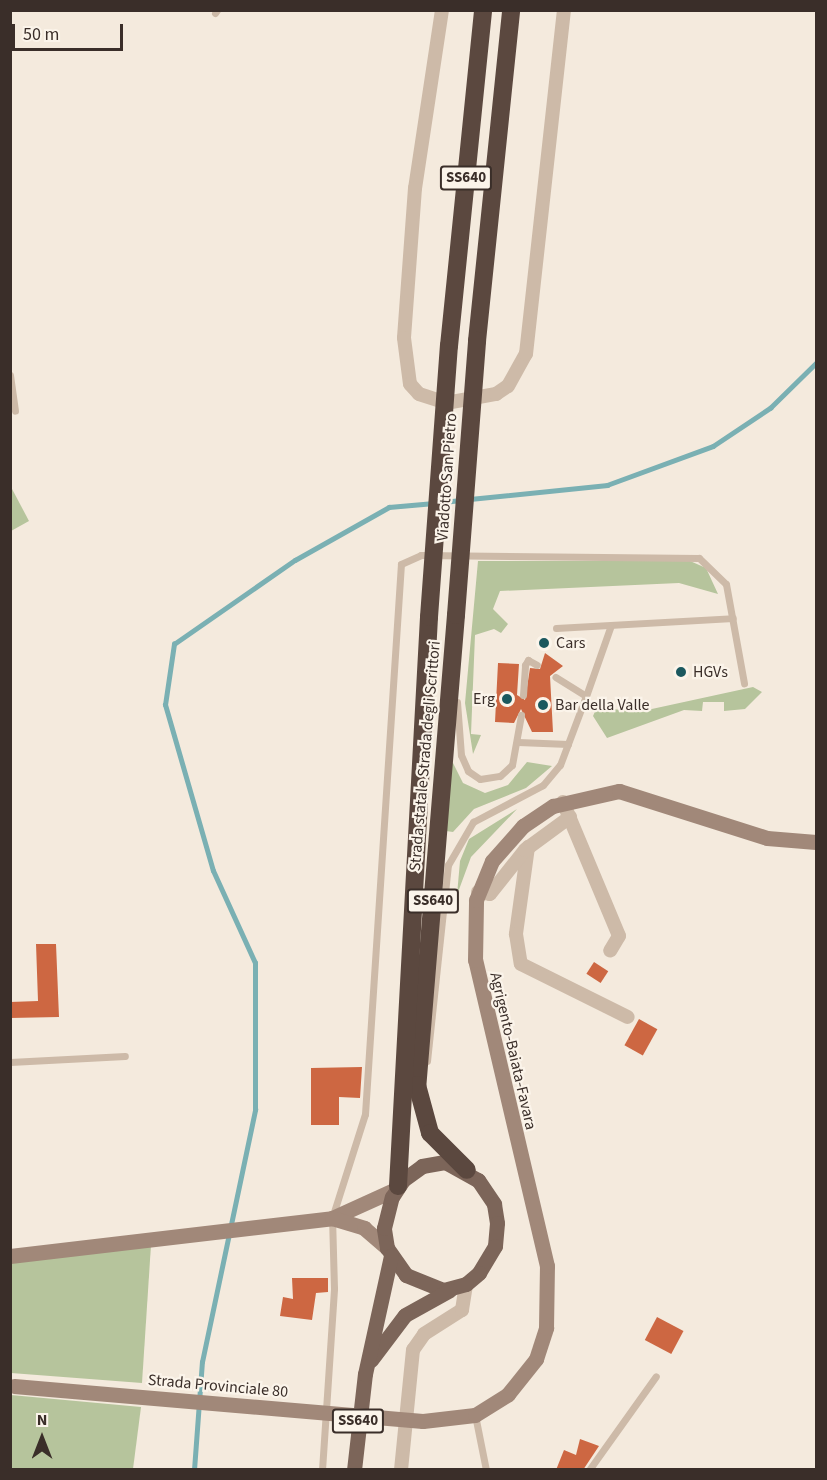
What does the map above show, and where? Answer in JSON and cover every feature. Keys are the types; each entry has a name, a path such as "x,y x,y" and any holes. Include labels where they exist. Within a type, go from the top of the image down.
{"highway":[{"name":"Viadotto San Pietro","path":"429,617 449,345 482,10"},
{"name":"Viadotto San Pietro","path":"456,615 477,341 511,10"},
{"name":"Strada statale Strada degli Scrittori","path":"456,615 417,1085 430,1133 467,1170"},
{"name":"Strada statale Strada degli Scrittori","path":"397,1188 429,617"}],"main road":[{"path":"430,1163 467,1170 490,1196 497,1223 490,1257 462,1285 405,1315 365,1374 389,1252 385,1218 397,1188 430,1163"},
{"path":"389,1252 419,1284 462,1285"},
{"name":"SS640","path":"354,1470 365,1374"}],"street":[{"path":"442,10 416,188 404,338 410,384 419,394 446,403 496,394 513,380 526,354 564,10"},
{"name":"Agrigento-Baiata-Favara","path":"423,1421 475,1415 508,1394 536,1359 549,1297 547,1266 481,1003 475,960 478,892 492,861 514,834 563,802 628,791 767,838 816,844"},
{"path":"563,802 619,936 610,951"},
{"path":"478,892 490,894 528,847 570,817"},
{"path":"528,847 516,934 521,964 628,1017"},
{"path":"10,1256 332,1218 397,1188"},
{"path":"332,1218 364,1228 389,1252"},
{"path":"401,1470 413,1350 424,1334 462,1310 462,1285"},
{"name":"Strada Provinciale 80","path":"12,1386 423,1421"}],"lane":[{"path":"10,375 15,411"},
{"path":"322,1470 334,1288 332,1218 365,1114 401,564 421,555 699,558 720,572 733,618 744,683"},
{"path":"456,615 457,728 464,764 480,779 500,777 512,765 518,742 520,715"},
{"path":"556,628 733,618"},
{"path":"417,1085 428,1059 446,881 454,850 473,822 543,785 560,765 611,625"},
{"path":"523,695 525,665 528,660 537,665"},
{"path":"556,677 586,696"},
{"path":"518,742 568,744"},
{"path":"10,1062 125,1056"},
{"path":"589,1470 656,1376"},
{"path":"475,1415 486,1470"}],"green space":[{"path":"11,487 29,521 10,531"},
{"path":"478,561 690,561 706,568 718,594 679,583 500,591 493,609 508,624 501,633 494,629 475,635 471,734 481,735 473,754 465,703"},
{"path":"753,687 762,692 745,709 724,711 724,702 703,702 702,711 684,710 607,738 593,716 597,707 638,712"},
{"path":"450,757 463,783 485,793 508,785 527,762 552,766 526,788 474,809 453,832 446,831"},
{"path":"517,809 471,857 457,895 460,861 469,839"},
{"path":"151,1245 142,1383 11,1373 10,1263"},
{"path":"11,1395 141,1407 133,1469 11,1469"}],"building":[{"path":"545,653 563,666 550,676 553,732 532,732 521,709 514,723 495,722 498,663 519,664 517,695 525,700 530,668 540,669"},
{"path":"36,944 56,944 59,1017 10,1018 10,1002 38,1001"},
{"path":"594,962 608,971 601,983 586,974"},
{"path":"639,1019 657,1029 643,1055 624,1045"},
{"path":"362,1067 360,1098 339,1097 339,1125 311,1125 311,1068"},
{"path":"292,1278 328,1278 328,1292 316,1293 312,1320 280,1316 283,1297 293,1299"},
{"path":"657,1317 683,1331 671,1354 645,1340"},
{"path":"580,1439 599,1446 583,1470 556,1470 564,1450 576,1455"}],"waterway":[{"path":"470,499 607,485 713,446 770,408 816,363"},
{"path":"443,502 461,500"},
{"path":"194,1470 202,1362 255,1110 255,963 213,871 165,705 174,644 295,560 389,507 434,503"}],"place":[{"name":"Cars","path":"544,643"},
{"name":"HGVs","path":"681,672"},
{"name":"Erg","path":"507,699"},
{"name":"Bar della Valle","path":"543,705"}]}
